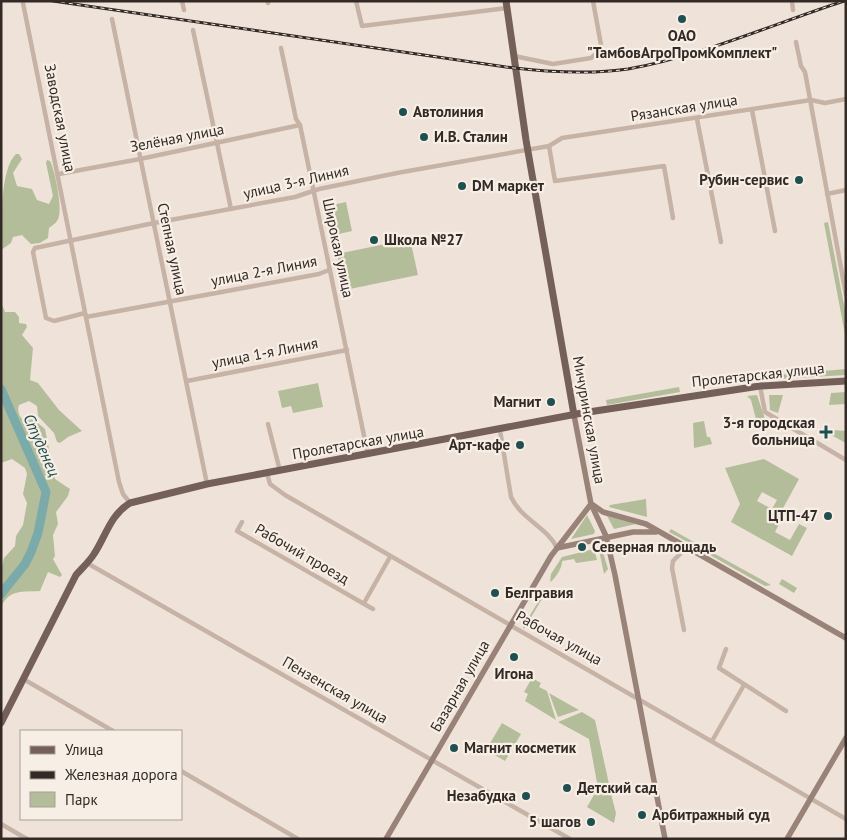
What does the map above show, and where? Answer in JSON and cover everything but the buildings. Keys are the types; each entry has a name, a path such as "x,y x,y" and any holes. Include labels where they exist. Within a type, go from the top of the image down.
{"main road":[{"name":"Мичуринская улица","path":"506,4 528,149 574,415 591,504 606,536 665,839"},
{"name":"Пролетарская улица","path":"1,723 25,680 76,576 94,556 112,520 130,503 207,484 574,415 760,386 846,381"},
{"path":"591,504 603,512 646,524 846,638"},
{"name":"Базарная улица","path":"386,839 510,624 557,548 591,504"},
{"path":"557,548 606,536 642,530 661,533"},
{"path":"788,839 846,738"}],"street":[{"path":"182,1 184,10"},
{"path":"356,1 362,26 506,4"},
{"path":"514,56 553,64 591,58 597,53 601,45 593,1"},
{"path":"792,1 793,10"},
{"name":"Заводская улица","path":"23,3 120,482 123,494 130,503"},
{"name":"Степная улица","path":"112,18 188,381 207,484"},
{"path":"193,30 231,209"},
{"path":"796,42 811,100 846,294"},
{"name":"Широкая улица","path":"281,48 296,119 300,125 368,455"},
{"name":"Рязанская улица","path":"528,149 549,146 562,138 697,119 811,100 825,103 846,99"},
{"path":"752,110 775,231"},
{"path":"697,119 721,242"},
{"name":"Зелёная улица","path":"59,174 217,144 300,125"},
{"path":"549,146 555,181 664,166 672,218"},
{"name":"улица 3-я Линия","path":"70,240 231,209 397,173 528,149"},
{"path":"827,194 846,190"},
{"path":"70,240 35,248 45,316 50,321 86,315"},
{"name":"улица 2-я Линия","path":"86,315 171,302 319,274 329,270"},
{"name":"улица 1-я Линия","path":"188,381 347,350"},
{"path":"760,386 765,412 846,460"},
{"path":"268,424 280,471"},
{"path":"500,430 512,497 516,506 524,516 554,540 557,548"},
{"name":"Рабочая улица","path":"267,473 270,484 274,488 390,557 639,698 846,819"},
{"name":"Рабочий проезд","path":"242,522 237,532 374,609"},
{"path":"684,630 672,568 673,561 687,547"},
{"path":"364,603 390,557"},
{"name":"Пензенская улица","path":"87,563 570,839"},
{"path":"726,649 719,668 786,711"},
{"path":"25,680 111,730"},
{"path":"712,741 744,685"},
{"path":"182,772 298,839"},
{"path":"1,824 26,839"}],"green space":[{"path":"16,154 19,154 22,159 13,173 17,186 32,189 37,200 49,204 53,196 46,163 47,160 50,161 58,188 60,211 56,222 49,228 48,238 40,243 31,244 22,235 13,237 11,243 1,250 4,184 11,161"},
{"path":"346,202 352,231 334,235 327,206"},
{"path":"828,222 846,315 846,340 824,223"},
{"path":"410,239 418,275 345,290 337,254"},
{"path":"1,302 5,312 15,312 19,317 19,323 26,324 27,327 22,335 33,348 30,380 38,383 59,410 82,431 60,443 57,442 54,433 38,416 37,406 29,401 19,405 18,412 24,421 33,419 45,429 55,479 70,489 68,496 56,512 58,524 53,535 55,556 53,559 62,575 60,577 48,572 40,591 12,594 4,601 1,607 1,571 4,558 15,546 16,536 23,525 27,503 23,494 27,474 25,468 12,459 1,463"},
{"path":"846,369 846,375 729,382 729,379"},
{"path":"318,383 323,407 293,413 291,406 282,408 278,391"},
{"path":"679,387 680,392 607,405 606,400"},
{"path":"846,392 846,404 829,405 831,393"},
{"path":"757,395 765,419 757,423 751,400 747,396"},
{"path":"769,395 783,395 778,413 770,410"},
{"path":"704,421 707,437 710,437 712,444 694,448 693,423"},
{"path":"833,430 846,431 846,443 831,435"},
{"path":"764,459 799,479 781,512 784,514 775,532 790,540 799,524 807,528 792,556 731,522 740,504 725,468","holes":["762,492 777,500 772,509 757,501"]},
{"path":"646,499 647,517 609,507 610,505"},
{"path":"587,515 595,531 594,534 571,539"},
{"path":"607,516 636,524 614,529"},
{"path":"671,529 699,545 695,546 669,532"},
{"path":"594,549 601,574 597,560 576,563 574,559 562,561 558,573 550,582 551,574 562,557"},
{"path":"602,549 608,569 604,574 599,550"},
{"path":"706,549 771,585 765,586 710,555"},
{"path":"782,579 797,588 794,593 779,584"},
{"path":"536,597 541,597 542,599 524,629 521,623 526,622 538,602"},
{"path":"532,678 541,683 539,687 547,691 556,720 525,701 528,694 524,692"},
{"path":"549,693 579,710 558,717"},
{"path":"582,712 595,720 611,793 600,796 611,794 616,813 614,823 587,807 598,788 589,739 558,722"},
{"path":"502,723 521,734 505,761 486,750"}],"waterway":[{"name":"Студенец","path":"1,389 46,492 38,533 31,552 25,564 1,594"}],"railway":[{"path":"53,1 506,67 583,72 628,69 683,56 844,1"}],"place":[{"name":"ОАО \"ТамбовАгроПромКомплект\"","path":"682,19"},
{"name":"Автолиния","path":"403,112"},
{"name":"И.В. Сталин","path":"424,137"},
{"name":"Рубин-сервис","path":"799,180"},
{"name":"DM маркет","path":"462,186"},
{"name":"Школа №27","path":"374,240"},
{"name":"Магнит","path":"551,402"},
{"name":"3-я городская больница","path":"826,432"},
{"name":"Арт-кафе","path":"520,445"},
{"name":"ЦТП-47","path":"828,516"},
{"name":"Северная площадь","path":"582,547"},
{"name":"Белгравия","path":"495,593"},
{"name":"Игона","path":"514,657"},
{"name":"Магнит косметик","path":"454,748"},
{"name":"Детский сад","path":"567,788"},
{"name":"Незабудка","path":"526,796"},
{"name":"Арбитражный суд","path":"642,815"},
{"name":"5 шагов","path":"591,822"}]}
